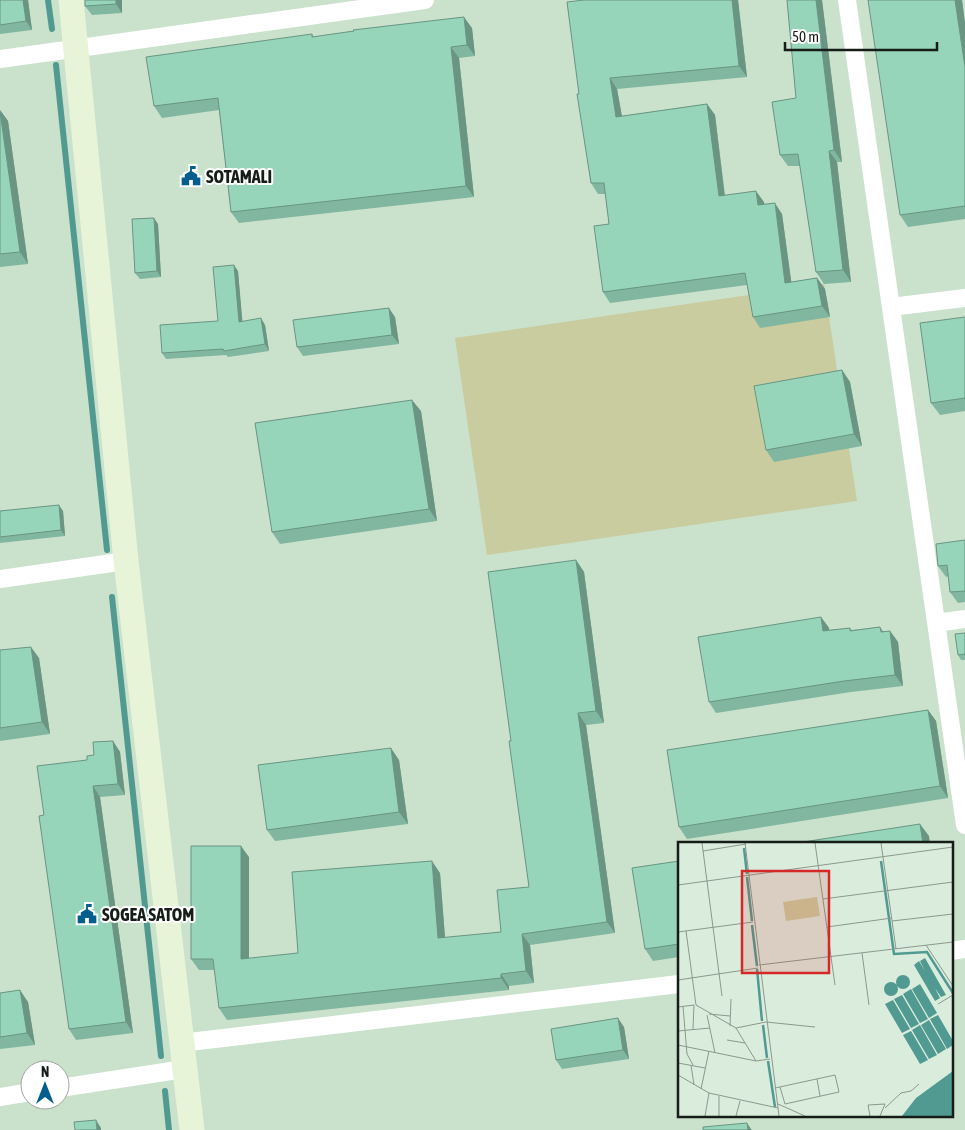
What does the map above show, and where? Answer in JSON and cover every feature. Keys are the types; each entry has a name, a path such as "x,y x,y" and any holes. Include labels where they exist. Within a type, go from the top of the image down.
{"street":[{"path":"71,0 126,561 192,1130"},
{"path":"0,59 425,0"},
{"path":"847,0 965,825"},
{"path":"891,307 965,298"},
{"path":"0,579 126,561"},
{"path":"936,623 965,619"},
{"path":"952,951 965,949"},
{"path":"181,1043 678,984"},
{"path":"70,1086 184,1069"},
{"path":"0,1097 20,1094"}],"shaded area":[{"path":"0,0 965,0 965,1130 0,1130"}],"green space":[{"path":"824,284 857,501 487,555 455,338"}],"building":[{"path":"0,0 23,0 26,21 0,25"},
{"path":"85,0 116,0 116,4 85,6"},
{"path":"584,0 732,0 739,66 610,78 616,117 707,104 719,196 756,191 758,205 775,203 785,283 817,278 822,306 753,317 745,273 603,292 594,226 609,224 604,183 591,183 577,94 579,94 567,2"},
{"path":"787,0 816,0 834,150 829,151 843,270 816,272 798,154 780,155 772,102 796,98"},
{"path":"868,0 955,0 965,67 965,206 900,215"},
{"path":"464,17 467,45 451,47 466,186 231,212 218,98 154,106 146,57 312,34 312,37 353,30"},
{"path":"0,112 20,252 0,254"},
{"path":"154,218 157,271 135,273 132,219"},
{"path":"234,265 239,322 261,318 265,344 224,351 223,349 162,353 160,325 218,321 213,267"},
{"path":"389,308 392,335 297,347 293,320"},
{"path":"965,317 965,398 931,403 920,323"},
{"path":"842,370 854,434 766,450 754,386"},
{"path":"412,400 429,509 272,532 255,423"},
{"path":"59,505 61,530 0,537 0,511"},
{"path":"965,540 965,591 950,592 947,565 938,566 936,544"},
{"path":"576,560 596,711 578,713 607,922 522,934 526,971 501,974 501,978 219,1008 213,959 191,959 191,846 241,846 241,959 298,953 292,872 432,861 438,938 501,932 497,890 529,887 488,572"},
{"path":"821,617 823,631 850,628 850,631 880,627 881,632 890,631 895,675 709,702 698,637"},
{"path":"965,633 965,654 958,655 955,634"},
{"path":"31,647 42,722 0,728 0,650"},
{"path":"928,710 940,786 679,827 667,750"},
{"path":"113,741 118,784 93,786 126,1022 69,1029 39,816 44,815 37,766 87,760 87,756 94,755 93,742"},
{"path":"391,748 399,812 267,830 258,765"},
{"path":"920,824 923,842 803,842"},
{"path":"678,861 678,944 645,949 632,868"},
{"path":"20,990 27,1033 0,1037 0,993"},
{"path":"618,1018 623,1050 556,1060 551,1029"},
{"path":"96,1120 97,1130 75,1130 74,1122"},
{"path":"747,1123 748,1130 703,1130 703,1127"}],"waterway":[{"path":"48,0 52,29"},
{"path":"56,65 107,550"},
{"path":"112,597 161,1056"},
{"path":"165,1091 169,1130"}],"place":[{"name":"SOTAMALI","path":"191,176"},
{"name":"SOGEA SATOM","path":"87,914"}]}
